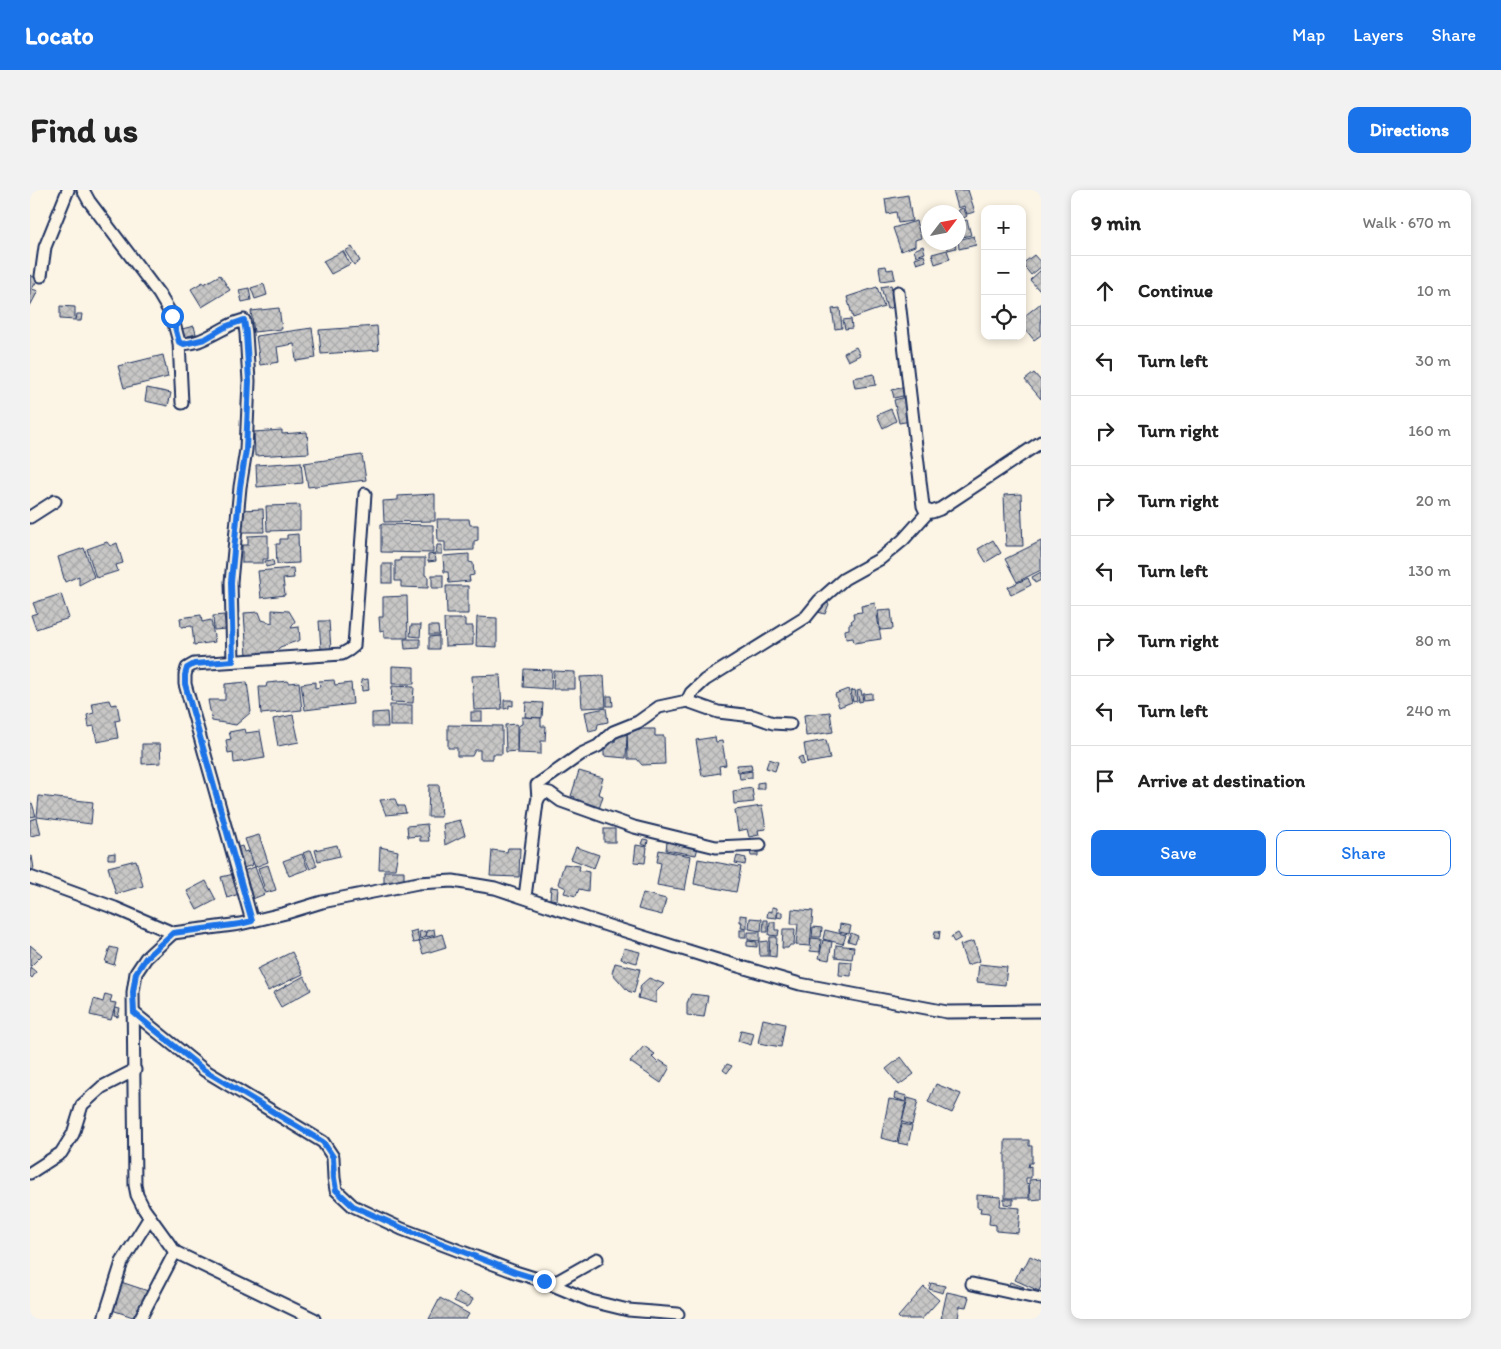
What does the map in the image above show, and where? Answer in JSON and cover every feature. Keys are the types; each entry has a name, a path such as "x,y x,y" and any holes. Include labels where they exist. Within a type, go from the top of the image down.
{"street":[{"path":"41,276 45,247 68,190"},
{"path":"83,190 89,201 159,294 172,316 179,342 182,403"},
{"path":"898,292 922,498 925,510 932,512 940,509 1041,442"},
{"path":"179,342 184,344 205,339 227,326 244,320 249,381 246,450 240,487 231,582 233,661"},
{"path":"252,921 185,684 185,675 187,668 194,664 342,654 354,646 365,494"},
{"path":"30,517 55,501"},
{"path":"687,701 691,693 705,680 806,617 819,601 844,579 880,559 903,540 929,511"},
{"path":"525,897 538,799 537,785 581,754 598,746 613,732 638,722 659,707 687,701 718,712 753,716 773,723 790,724"},
{"path":"538,799 542,794 550,793 561,801 634,827 716,847 760,845"},
{"path":"30,877 115,908 173,933 240,924 322,902 418,882 453,881 495,888 685,950 800,984 947,1012 1041,1011"},
{"path":"173,933 146,958 136,973 133,992 135,1185 137,1195 144,1209 175,1252 314,1319"},
{"path":"134,1013 204,1070 323,1142 333,1157 336,1190 353,1206 402,1228 592,1301 628,1310 678,1314"},
{"path":"30,1173 61,1153 73,1134 82,1105 102,1087 135,1070"},
{"path":"104,1319 122,1262 150,1217"},
{"path":"140,1319 175,1252"},
{"path":"544,1281 558,1281 597,1259"},
{"path":"972,1284 1041,1299"}],"building":[{"path":"953,190 968,190 975,212 967,214 966,205 957,205"},
{"path":"908,195 912,221 898,223 896,212 887,214 885,199"},
{"path":"966,220 971,235 966,236"},
{"path":"916,221 921,238 915,240 915,246 901,251 893,228"},
{"path":"974,236 976,245 966,247 966,238"},
{"path":"352,247 360,261 354,265 345,251"},
{"path":"921,247 921,250 924,250 925,253 916,256 914,250"},
{"path":"947,250 950,259 935,264 932,254"},
{"path":"343,251 350,264 331,274 323,261"},
{"path":"924,255 926,261 917,264 915,258"},
{"path":"1034,255 1041,263 1041,267 1031,275 1026,269 1026,261"},
{"path":"886,266 887,270 893,269 895,279 881,281 879,267"},
{"path":"1041,270 1041,288 1039,290 1030,280"},
{"path":"30,275 38,279 32,289 38,291 30,306"},
{"path":"220,275 230,290 202,307 191,289"},
{"path":"264,284 267,295 255,299 251,288"},
{"path":"891,285 897,306 887,309 881,287"},
{"path":"877,287 884,307 853,318 847,297"},
{"path":"249,288 251,300 242,302 239,290"},
{"path":"1041,303 1041,335 1034,340 1026,330 1026,315"},
{"path":"60,306 75,307 75,320 60,319"},
{"path":"279,308 282,329 254,332 251,311"},
{"path":"840,308 842,328 835,329 832,309"},
{"path":"77,314 82,314 81,321 76,321"},
{"path":"851,319 852,328 845,329 843,320"},
{"path":"194,326 196,334 184,337 182,329"},
{"path":"377,326 379,350 321,354 319,330"},
{"path":"312,328 316,358 296,361 294,344 277,347 279,362 260,365 256,336"},
{"path":"856,347 860,355 848,361 844,353"},
{"path":"163,355 168,377 124,388 118,366"},
{"path":"1034,373 1041,381 1041,399 1025,380"},
{"path":"874,374 876,385 855,388 853,378"},
{"path":"905,387 907,395 894,398 892,390"},
{"path":"147,388 171,393 168,406 145,401"},
{"path":"906,397 911,421 899,423 894,400"},
{"path":"891,409 896,421 883,428 877,415"},
{"path":"282,430 282,434 307,432 309,453 255,456 254,432"},
{"path":"362,455 366,480 308,487 304,463"},
{"path":"301,462 303,483 257,487 256,465"},
{"path":"435,494 435,521 384,522 383,501 398,500 398,496"},
{"path":"1021,494 1023,546 1006,546 1004,495"},
{"path":"300,505 300,530 267,531 266,506"},
{"path":"263,509 264,532 241,532 240,510"},
{"path":"437,519 469,519 470,525 478,525 478,540 474,541 474,550 445,551 445,542 438,542"},
{"path":"381,524 433,525 433,553 381,552"},
{"path":"298,534 299,563 277,564 276,544 280,544 280,539 287,539 287,535"},
{"path":"268,535 268,559 263,559 263,563 242,563 242,545 248,545 248,536"},
{"path":"993,540 1001,553 986,562 978,549"},
{"path":"1041,541 1041,570 1017,582 1005,559"},
{"path":"107,542 110,546 117,543 123,563 116,565 118,571 96,578 87,549"},
{"path":"437,545 442,545 442,554 436,554"},
{"path":"84,548 94,577 79,585 79,576 65,582 58,557"},
{"path":"435,554 436,561 428,562 428,555"},
{"path":"469,554 469,562 473,563 474,575 469,576 470,581 449,583 448,572 444,572 443,556"},
{"path":"400,558 425,558 425,575 428,577 428,588 401,587 401,581 395,581 395,561 400,561"},
{"path":"273,560 274,565 266,567 265,561"},
{"path":"382,564 392,564 392,583 382,583"},
{"path":"293,568 294,578 283,579 285,595 261,598 258,571"},
{"path":"1041,572 1041,580 1035,583 1032,577"},
{"path":"432,575 443,575 443,588 432,588"},
{"path":"1028,578 1031,585 1011,595 1008,587"},
{"path":"446,586 468,586 468,614 447,614"},
{"path":"61,594 69,618 36,629 31,615 37,613 33,603"},
{"path":"407,596 408,638 384,638 384,630 380,631 379,617 383,617 383,597"},
{"path":"822,601 829,604 825,614 818,612"},
{"path":"875,603 881,639 854,643 853,638 846,639 845,630 849,629 849,624 852,624 851,621 854,619 853,613 862,612 861,606"},
{"path":"272,610 289,611 295,621 291,628 299,627 300,640 280,647 274,654 247,656 244,613 259,612 262,620 272,623"},
{"path":"891,610 893,629 880,630 878,611"},
{"path":"201,615 202,622 211,620 215,642 194,645 192,626 181,627 180,618"},
{"path":"224,615 226,629 214,630 213,616"},
{"path":"477,617 497,618 497,647 476,646"},
{"path":"444,619 465,619 465,626 473,626 473,645 445,646"},
{"path":"319,621 329,621 331,649 321,649"},
{"path":"411,625 421,625 420,637 410,636"},
{"path":"429,626 438,626 439,635 429,635"},
{"path":"439,636 439,649 429,649 429,637"},
{"path":"404,639 420,639 420,648 405,649"},
{"path":"392,666 414,667 414,684 392,684"},
{"path":"524,669 552,670 551,689 523,687"},
{"path":"554,671 575,672 575,689 553,689"},
{"path":"500,675 502,709 474,710 472,676"},
{"path":"604,676 606,707 582,708 580,677"},
{"path":"368,679 369,690 362,691 361,680"},
{"path":"334,680 335,685 351,683 353,704 305,710 301,684 315,682 315,688 320,687 319,681"},
{"path":"288,681 288,683 299,682 302,710 261,714 259,687 266,687 267,683"},
{"path":"247,682 251,712 236,725 212,721 208,700 225,700 225,684"},
{"path":"392,686 414,687 413,703 391,702"},
{"path":"848,689 852,702 839,707 835,694"},
{"path":"855,690 857,701 853,702 851,691"},
{"path":"861,690 863,701 859,702 857,691"},
{"path":"872,693 872,699 864,700 863,694"},
{"path":"607,696 612,696 613,706 607,706"},
{"path":"109,700 111,705 117,704 120,720 115,721 118,738 97,742 94,726 89,727 87,715 94,713 92,703"},
{"path":"504,700 513,700 513,706 509,705 509,708 504,709"},
{"path":"526,702 543,703 542,718 525,717"},
{"path":"390,705 412,705 412,726 390,726"},
{"path":"606,708 608,722 598,724 597,730 589,732 585,712"},
{"path":"387,712 388,727 372,727 372,713"},
{"path":"471,712 482,712 482,721 471,721"},
{"path":"830,712 833,732 806,736 804,715"},
{"path":"293,715 299,742 278,746 273,719"},
{"path":"522,717 541,718 541,726 546,726 545,741 541,741 541,754 517,753 518,726 522,724"},
{"path":"517,724 517,751 506,752 505,725"},
{"path":"448,725 502,726 502,754 493,754 493,759 480,759 480,750 475,750 472,756 457,756 457,748 448,748"},
{"path":"245,729 246,733 260,731 265,758 234,763 233,752 228,753 226,740 231,739 229,732"},
{"path":"627,729 655,729 655,736 664,736 665,764 642,765 637,759 628,759"},
{"path":"615,733 627,733 626,758 604,756 604,742 615,742"},
{"path":"715,737 716,742 722,741 726,765 719,766 720,773 702,776 696,740"},
{"path":"826,740 830,759 807,763 804,744"},
{"path":"142,744 160,744 161,763 142,764"},
{"path":"802,756 804,764 800,765 798,758"},
{"path":"769,759 778,762 775,771 766,768"},
{"path":"751,764 752,770 738,772 737,765"},
{"path":"579,771 603,778 598,794 603,796 598,812 573,803 575,797 571,796"},
{"path":"752,771 752,778 740,779 739,773"},
{"path":"764,782 764,789 757,789 757,783"},
{"path":"429,785 439,785 441,817 428,817"},
{"path":"752,788 754,802 734,804 733,791"},
{"path":"39,796 93,802 91,824 37,817"},
{"path":"395,799 398,806 404,806 406,813 386,815 380,800"},
{"path":"32,803 36,816 30,817 30,804"},
{"path":"762,806 766,829 758,830 759,835 749,837 747,829 738,831 735,810"},
{"path":"37,818 41,834 30,836 30,820"},
{"path":"460,820 465,835 445,845 443,824"},
{"path":"427,824 429,841 420,841 420,836 408,837 407,826"},
{"path":"604,829 615,829 615,842 604,842"},
{"path":"259,835 268,862 255,867 245,839"},
{"path":"643,839 648,840 647,846 641,844"},
{"path":"667,842 698,847 696,855 666,850"},
{"path":"337,845 340,856 318,861 315,850"},
{"path":"636,845 647,847 645,863 634,862"},
{"path":"242,846 244,852 248,851 253,865 240,869 233,849"},
{"path":"380,847 398,851 395,869 379,869"},
{"path":"576,847 599,855 594,868 571,859"},
{"path":"508,848 520,848 519,877 490,876 492,850 507,852"},
{"path":"311,850 317,866 310,869 303,853"},
{"path":"659,850 691,856 685,890 657,885 661,863 657,862"},
{"path":"750,850 758,850 758,856 751,856"},
{"path":"115,853 115,859 108,859 108,854"},
{"path":"302,854 308,869 289,876 283,861"},
{"path":"32,856 34,869 30,870 30,857"},
{"path":"737,856 746,858 745,865 735,863"},
{"path":"698,859 741,867 736,892 694,884"},
{"path":"136,860 143,886 116,894 108,867"},
{"path":"564,864 580,866 579,870 589,872 588,891 579,889 576,896 564,893 566,888 558,884"},
{"path":"268,865 276,890 266,893 258,868"},
{"path":"255,867 265,894 250,900 240,872"},
{"path":"384,871 404,871 404,884 384,887"},
{"path":"234,874 239,894 227,898 221,877"},
{"path":"206,881 216,900 197,910 187,891"},
{"path":"551,887 558,888 557,900 550,899"},
{"path":"643,893 666,899 662,915 638,909"},
{"path":"772,907 777,908 777,918 767,917 768,911 772,912"},
{"path":"792,909 813,911 810,946 796,945 798,924 791,924"},
{"path":"778,912 782,912 782,918 777,917"},
{"path":"740,915 747,916 747,929 741,928"},
{"path":"750,918 762,919 761,931 749,929"},
{"path":"764,920 768,920 768,932 763,932"},
{"path":"770,922 775,922 775,930 779,930 778,936 769,935"},
{"path":"840,924 851,926 849,934 839,932"},
{"path":"813,927 822,928 821,937 812,937"},
{"path":"434,929 435,935 427,937 426,931"},
{"path":"783,929 795,929 794,945 790,945 788,948 782,948"},
{"path":"417,930 419,942 413,943 410,932"},
{"path":"740,930 746,930 746,937 740,937"},
{"path":"825,930 846,935 843,944 823,939"},
{"path":"425,931 426,937 420,939 419,932"},
{"path":"935,931 940,931 939,939 934,938"},
{"path":"748,932 760,932 760,941 748,940"},
{"path":"851,933 858,936 855,943 848,941"},
{"path":"958,933 961,938 954,942 951,937"},
{"path":"442,934 446,947 423,954 419,941"},
{"path":"770,937 777,937 776,957 769,956"},
{"path":"811,938 821,939 820,952 810,951"},
{"path":"823,940 832,942 829,960 819,958"},
{"path":"747,941 757,942 757,947 747,946"},
{"path":"768,941 768,956 760,956 759,942"},
{"path":"974,941 980,961 967,965 960,945"},
{"path":"30,945 42,955 31,966 30,966"},
{"path":"836,945 854,947 852,959 835,957"},
{"path":"110,947 118,949 114,965 105,962"},
{"path":"624,948 640,952 637,963 621,959"},
{"path":"292,952 303,974 268,991 257,969"},
{"path":"840,961 852,962 851,976 839,975"},
{"path":"615,963 640,969 634,993 628,991 612,973"},
{"path":"979,964 1007,967 1005,985 977,982"},
{"path":"30,967 36,972 32,978 30,976"},
{"path":"304,976 311,990 281,1007 273,993"},
{"path":"649,978 664,984 656,992 656,1003 638,998 641,985"},
{"path":"105,994 112,996 110,1002 116,1003 111,1020 90,1015 94,999 103,1002"},
{"path":"691,994 708,996 704,1017 687,1015 687,1003"},
{"path":"115,1008 120,1009 118,1017 114,1016"},
{"path":"763,1019 785,1024 781,1047 758,1043"},
{"path":"741,1030 754,1033 751,1045 738,1041"},
{"path":"644,1046 655,1054 652,1057 658,1063 659,1060 670,1067 661,1083 630,1062"},
{"path":"901,1057 914,1074 899,1085 886,1069"},
{"path":"727,1064 732,1066 727,1073 723,1070"},
{"path":"936,1084 961,1094 952,1113 928,1102"},
{"path":"895,1093 907,1096 906,1102 894,1098"},
{"path":"908,1098 918,1101 912,1125 902,1122"},
{"path":"889,1099 906,1102 897,1142 881,1138"},
{"path":"902,1124 912,1126 908,1145 898,1143"},
{"path":"1005,1140 1029,1140 1029,1146 1032,1146 1032,1163 1029,1163 1028,1167 1031,1166 1031,1178 1026,1178 1026,1183 1029,1184 1029,1198 1005,1198"},
{"path":"1041,1179 1041,1199 1030,1200 1029,1180"},
{"path":"977,1195 1001,1197 1000,1206 1020,1208 1018,1233 996,1231 996,1225 989,1224 990,1213 980,1212 981,1208 977,1207"},
{"path":"1004,1199 1013,1199 1013,1205 1004,1204"},
{"path":"1030,1256 1041,1261 1041,1286 1039,1291 1015,1280 1021,1267 1023,1270"},
{"path":"121,1282 148,1291 139,1319 112,1310"},
{"path":"1010,1282 1024,1287 1022,1293 1008,1287"},
{"path":"931,1283 945,1286 943,1293 929,1289"},
{"path":"924,1287 939,1300 922,1319 900,1319 898,1317"},
{"path":"458,1292 473,1299 470,1305 467,1307 454,1301"},
{"path":"947,1292 969,1297 966,1307 960,1306 958,1318 962,1319 941,1319"},
{"path":"440,1298 469,1314 466,1319 429,1319"}],"route":[{"path":"172,316 179,342 184,344 205,339 227,326 244,320 246,333 249,381 246,450 240,487 231,582 233,661 194,664 187,668 185,684 252,921 173,933 146,958 136,973 133,992 134,1013 204,1070 323,1142 333,1157 336,1190 353,1206 402,1228 515,1272 544,1281"}]}
